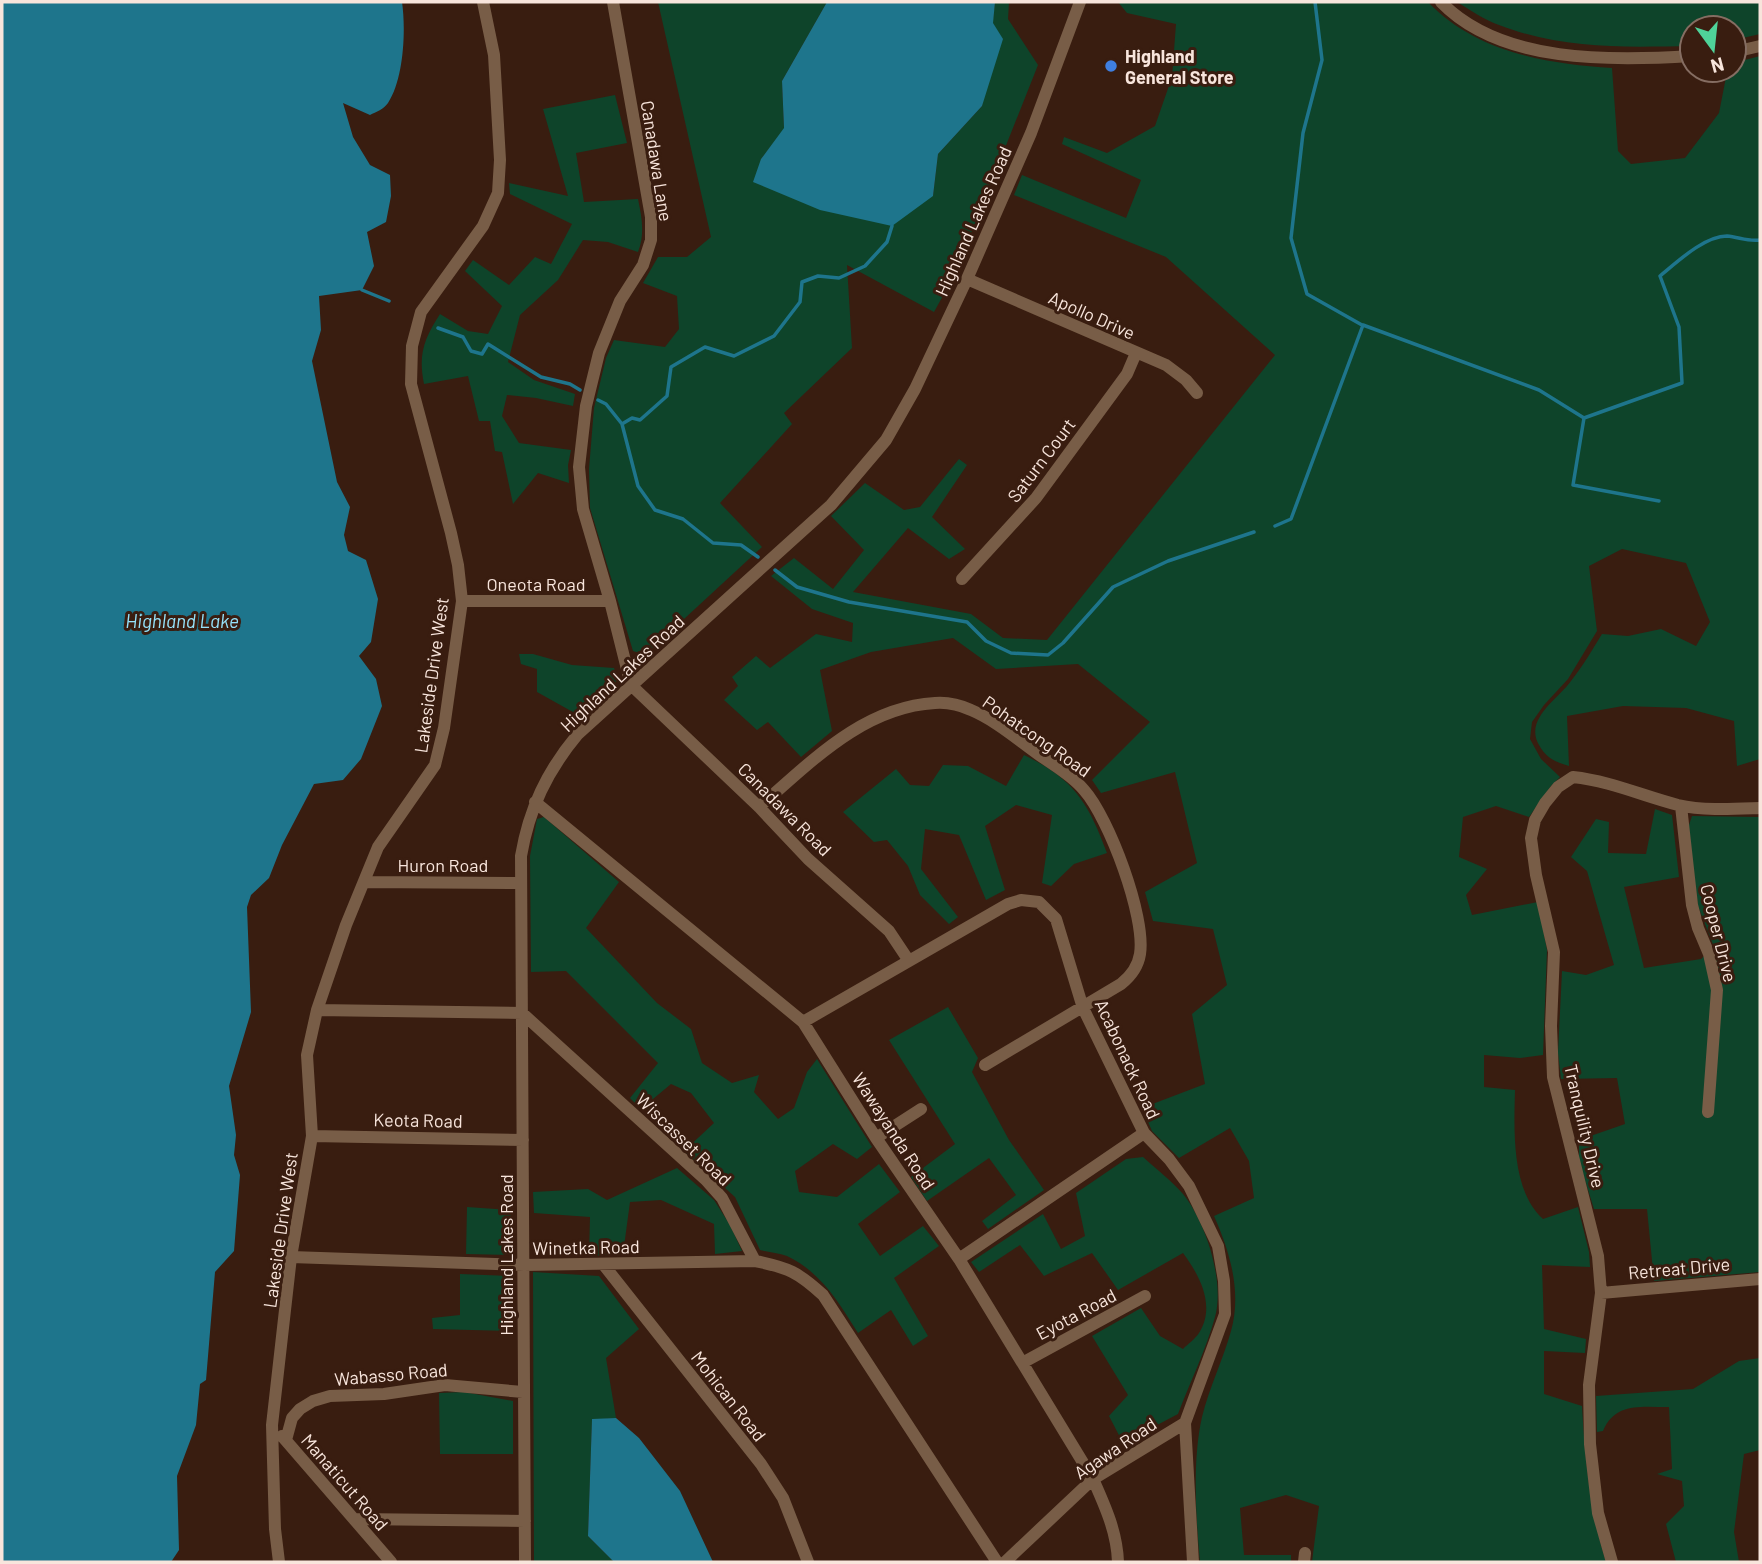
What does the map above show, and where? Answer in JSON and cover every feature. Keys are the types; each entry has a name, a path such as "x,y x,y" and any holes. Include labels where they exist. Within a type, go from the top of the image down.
{"street":[{"name":"Lakeside Drive West","path":"279,1562 275,1528 272,1425 292,1257 312,1136 307,1055 317,1010 346,925 378,846 435,765 444,728 462,601 458,565 411,384 410,363 421,312 482,226 498,193 500,160 494,55 483,2"},
{"name":"Canadawa Lane","path":"613,2 651,217 651,240 643,265 620,301 599,353 586,406 579,467 583,509 631,685"},
{"name":"Highland Lakes Road","path":"525,1562 521,883 524,842 535,802 551,770 578,734 815,520 886,440 915,389 967,279 1041,109 1080,2"},
{"path":"1441,2 1468,23 1492,35 1544,52 1611,58 1678,56"},
{"name":"Apollo Drive","path":"967,279 1166,365 1186,380 1197,393"},
{"name":"Saturn Court","path":"962,579 1035,498 1126,374 1136,353"},
{"name":"Oneota Road","path":"462,601 610,601"},
{"name":"Canadawa Road","path":"631,685 760,807 808,859 889,931 909,961"},
{"name":"Pohatcong Road","path":"760,807 847,734 876,718 906,708 935,703 954,704 990,720 1085,790 1109,834 1126,874 1139,926 1139,960 1129,977 1083,1008 985,1065"},
{"name":"Tranquility Drive","path":"1612,1562 1598,1513 1590,1444 1590,1385 1601,1293 1598,1256 1553,1077 1551,1026 1554,952 1531,838 1535,820 1545,803 1558,787 1573,777 1615,785 1681,806 1760,808"},
{"name":"Wawayanda Road","path":"535,802 803,1022 876,1138 959,1259 1093,1479 1108,1513 1118,1562"},
{"name":"Cooper Drive","path":"1681,806 1692,905 1709,954 1717,990 1708,1112"},
{"name":"Huron Road","path":"365,882 521,883"},
{"name":"Acabonack Road","path":"803,1022 1008,904 1021,900 1039,902 1051,913 1060,929 1083,1008 1143,1133 1169,1159 1189,1186 1218,1246 1224,1281 1225,1314 1185,1423 1193,1562"},
{"path":"317,1010 522,1013"},
{"name":"Wiscasset Road","path":"522,1013 706,1180 722,1198 755,1261"},
{"path":"876,1138 921,1109"},
{"path":"959,1259 1143,1133"},
{"name":"Keota Road","path":"312,1136 523,1140"},
{"name":"Winetka Road","path":"292,1257 524,1265 755,1261"},
{"path":"755,1261 787,1267 805,1278 823,1295 997,1562"},
{"name":"Mohican Road","path":"603,1264 761,1464 783,1498 808,1562"},
{"name":"Retreat Drive","path":"1601,1293 1760,1279"},
{"name":"Eyota Road","path":"1024,1362 1145,1296"},
{"name":"Wabasso Road","path":"286,1440 292,1418 300,1409 313,1401 330,1396 384,1394 444,1385 523,1392"},
{"name":"Agawa Road","path":"1005,1562 1093,1479 1185,1423"},
{"name":"Manaticut Road","path":"272,1425 391,1562"},
{"path":"355,1519 525,1521"}],"green space":[{"path":"658,2 827,2 782,81 784,129 761,159 933,196 938,154 982,106 995,2 1009,2 1008,19 1038,65 955,274 934,312 847,265 852,348 784,413 792,424 720,503 762,547 645,655 633,651 590,508 589,469 594,408 606,358 614,340 665,347 679,329 677,296 643,283 658,257 687,257 711,237"},
{"path":"1118,2 1428,2 1447,19 1490,44 1537,59 1612,68 1618,151 1631,164 1685,158 1719,113 1725,84 1748,84 1748,59 1760,56 1760,759 1737,766 1734,721 1686,708 1623,706 1567,716 1569,766 1551,759 1539,745 1536,727 1539,718 1575,675 1602,634 1628,636 1661,629 1696,646 1710,622 1686,563 1622,549 1589,566 1597,631 1568,679 1532,722 1530,739 1541,759 1560,777 1529,817 1496,806 1463,817 1459,857 1487,869 1466,895 1472,915 1538,902 1547,950 1543,1055 1520,1058 1484,1055 1484,1087 1515,1090 1517,1159 1525,1192 1533,1207 1543,1219 1578,1207 1590,1267 1542,1265 1544,1329 1586,1339 1585,1353 1544,1351 1544,1394 1582,1406 1589,1485 1606,1562 1312,1562 1319,1506 1286,1495 1240,1508 1244,1555 1291,1555 1291,1562 1200,1562 1196,1489 1199,1434 1205,1406 1231,1331 1235,1302 1233,1272 1214,1216 1254,1198 1249,1161 1230,1128 1179,1158 1152,1131 1142,1108 1205,1084 1192,1014 1227,985 1213,929 1153,921 1145,892 1197,863 1175,772 1101,793 1092,780 1150,722 1078,664 996,669 953,638 871,652 820,670 832,731 801,757 768,722 757,730 724,700 738,686 732,677 756,656 770,668 816,634 852,642 853,623 812,609 771,576 794,558 833,589 864,550 831,516 865,483 904,510 920,507 959,459 967,465 932,517 965,549 949,559 908,528 853,592 971,614 1003,638 1047,640 1275,355 1166,257 1014,195 1022,175 1126,218 1141,180 1062,144 1064,137 1107,153 1155,126 1172,77 1176,24 1127,13"},
{"path":"1457,2 1760,2 1760,34 1748,37 1748,14 1678,14 1678,46 1594,45 1547,39 1483,18"},
{"path":"615,95 627,143 576,153 584,202 638,199 642,239 638,252 608,242 583,240 558,280 520,315 508,362 534,380 575,394 573,406 507,395 502,416 519,443 571,450 569,483 538,473 513,504 502,452 495,451 490,421 479,421 468,376 424,384 422,355 430,331 440,314 468,331 488,334 502,306 465,271 473,260 509,285 535,257 551,264 572,224 510,194 509,183 568,196 543,109"},
{"path":"519,654 533,654 572,665 614,668 618,680 580,716 537,692 537,669 521,664"},
{"path":"1024,755 1055,773 1077,794 1086,806 1107,853 1074,864 1051,886 1042,883 1052,815 1016,805 985,826 1005,890 986,900 959,835 925,829 921,869 958,917 949,924 920,895 908,866 887,840 874,842 843,812 896,769 910,785 929,786 943,765 968,766 1006,786"},
{"path":"1655,809 1672,815 1679,877 1624,887 1644,968 1701,959 1714,947 1698,906 1688,828 1692,816 1760,817 1760,1272 1654,1281 1647,1209 1594,1209 1579,1161 1579,1140 1625,1124 1617,1078 1561,1079 1558,1053 1562,971 1586,975 1614,965 1587,871 1571,857 1596,819 1609,822 1608,853 1646,854"},
{"path":"544,817 619,882 586,928 657,1003 691,1029 702,1063 732,1083 759,1075 754,1092 778,1119 794,1108 807,1072 817,1059 872,1147 857,1159 833,1144 795,1171 799,1192 837,1197 879,1164 900,1192 858,1224 880,1256 923,1226 939,1246 894,1278 928,1336 913,1346 891,1310 858,1333 828,1289 810,1271 787,1256 760,1250 735,1197 684,1151 714,1123 691,1093 671,1084 641,1109 630,1098 658,1063 566,971 531,972 530,856 537,819"},
{"path":"948,1007 978,1058 972,1072 1009,1140 1044,1190 988,1229 982,1221 1016,1195 989,1158 927,1201 911,1177 955,1144 889,1040"},
{"path":"1143,1157 1183,1194 1199,1220 1215,1270 1217,1303 1207,1342 1178,1414 1123,1443 1109,1416 1128,1395 1092,1336 1141,1308 1160,1336 1183,1349 1199,1333 1204,1323 1206,1302 1200,1281 1183,1253 1118,1290 1092,1253 1044,1276 1020,1245 979,1272 971,1262 1043,1214 1061,1249 1085,1236 1076,1193 1126,1159"},
{"path":"677,1168 714,1200 742,1251 715,1254 714,1224 661,1200 630,1202 623,1254 589,1256 590,1217 534,1213 533,1192 588,1189 607,1200"},
{"path":"467,1207 511,1210 512,1255 466,1254"},
{"path":"533,1272 599,1276 639,1329 606,1358 616,1418 592,1420 588,1536 614,1562 534,1562"},
{"path":"460,1274 512,1276 513,1331 433,1329 432,1318 460,1315"},
{"path":"1760,1358 1760,1450 1744,1454 1734,1532 1739,1562 1676,1562 1666,1524 1684,1506 1682,1481 1657,1474 1672,1469 1669,1407 1630,1408 1614,1415 1603,1431 1597,1432 1596,1396 1693,1389 1739,1361"},
{"path":"464,1392 513,1401 513,1454 440,1454 439,1393"}],"water":[{"name":"Highland Lake","path":"2,2 402,2 404,26 401,68 388,103 370,115 343,103 353,137 370,165 390,175 391,196 386,222 367,232 374,266 362,290 319,296 321,330 312,361 337,482 350,507 344,535 348,551 366,560 378,599 371,642 359,656 376,679 382,706 361,759 343,780 314,784 282,845 269,878 251,895 247,907 251,1012 229,1086 236,1135 234,1155 240,1175 234,1251 215,1272 206,1380 200,1384 196,1425 177,1476 179,1550 171,1562 2,1562"},
{"path":"827,2 995,2 993,23 1003,39 982,106 938,154 933,196 892,226 820,210 753,182 761,159 784,128 782,81"},
{"path":"616,1418 639,1438 680,1491 713,1562 614,1562 588,1536 592,1419"}],"waterway":[{"path":"1315,2 1322,60 1303,133 1291,238 1307,294 1362,325"},
{"path":"622,424 632,418 640,420 667,396 671,367 705,347 734,356 774,336 800,302 802,282 818,276 839,278 865,266 887,242 892,226"},
{"path":"1584,418 1682,383 1679,327 1660,276 1709,240 1727,236 1760,240"},
{"path":"362,290 389,301"},
{"path":"1275,526 1291,519 1363,325 1539,390 1584,418 1573,485 1659,501"},
{"path":"438,328 463,337 471,351 482,354 488,344 541,377 570,384 580,390"},
{"path":"598,400 606,404 622,424 638,486 655,510 683,519 713,543 741,545 758,557"},
{"path":"775,570 797,587 849,602 967,622 986,641 1011,653 1048,655 1063,643 1113,587 1168,561 1254,532"}],"place":[{"name":"Highland General Store","path":"1111,66"}]}
